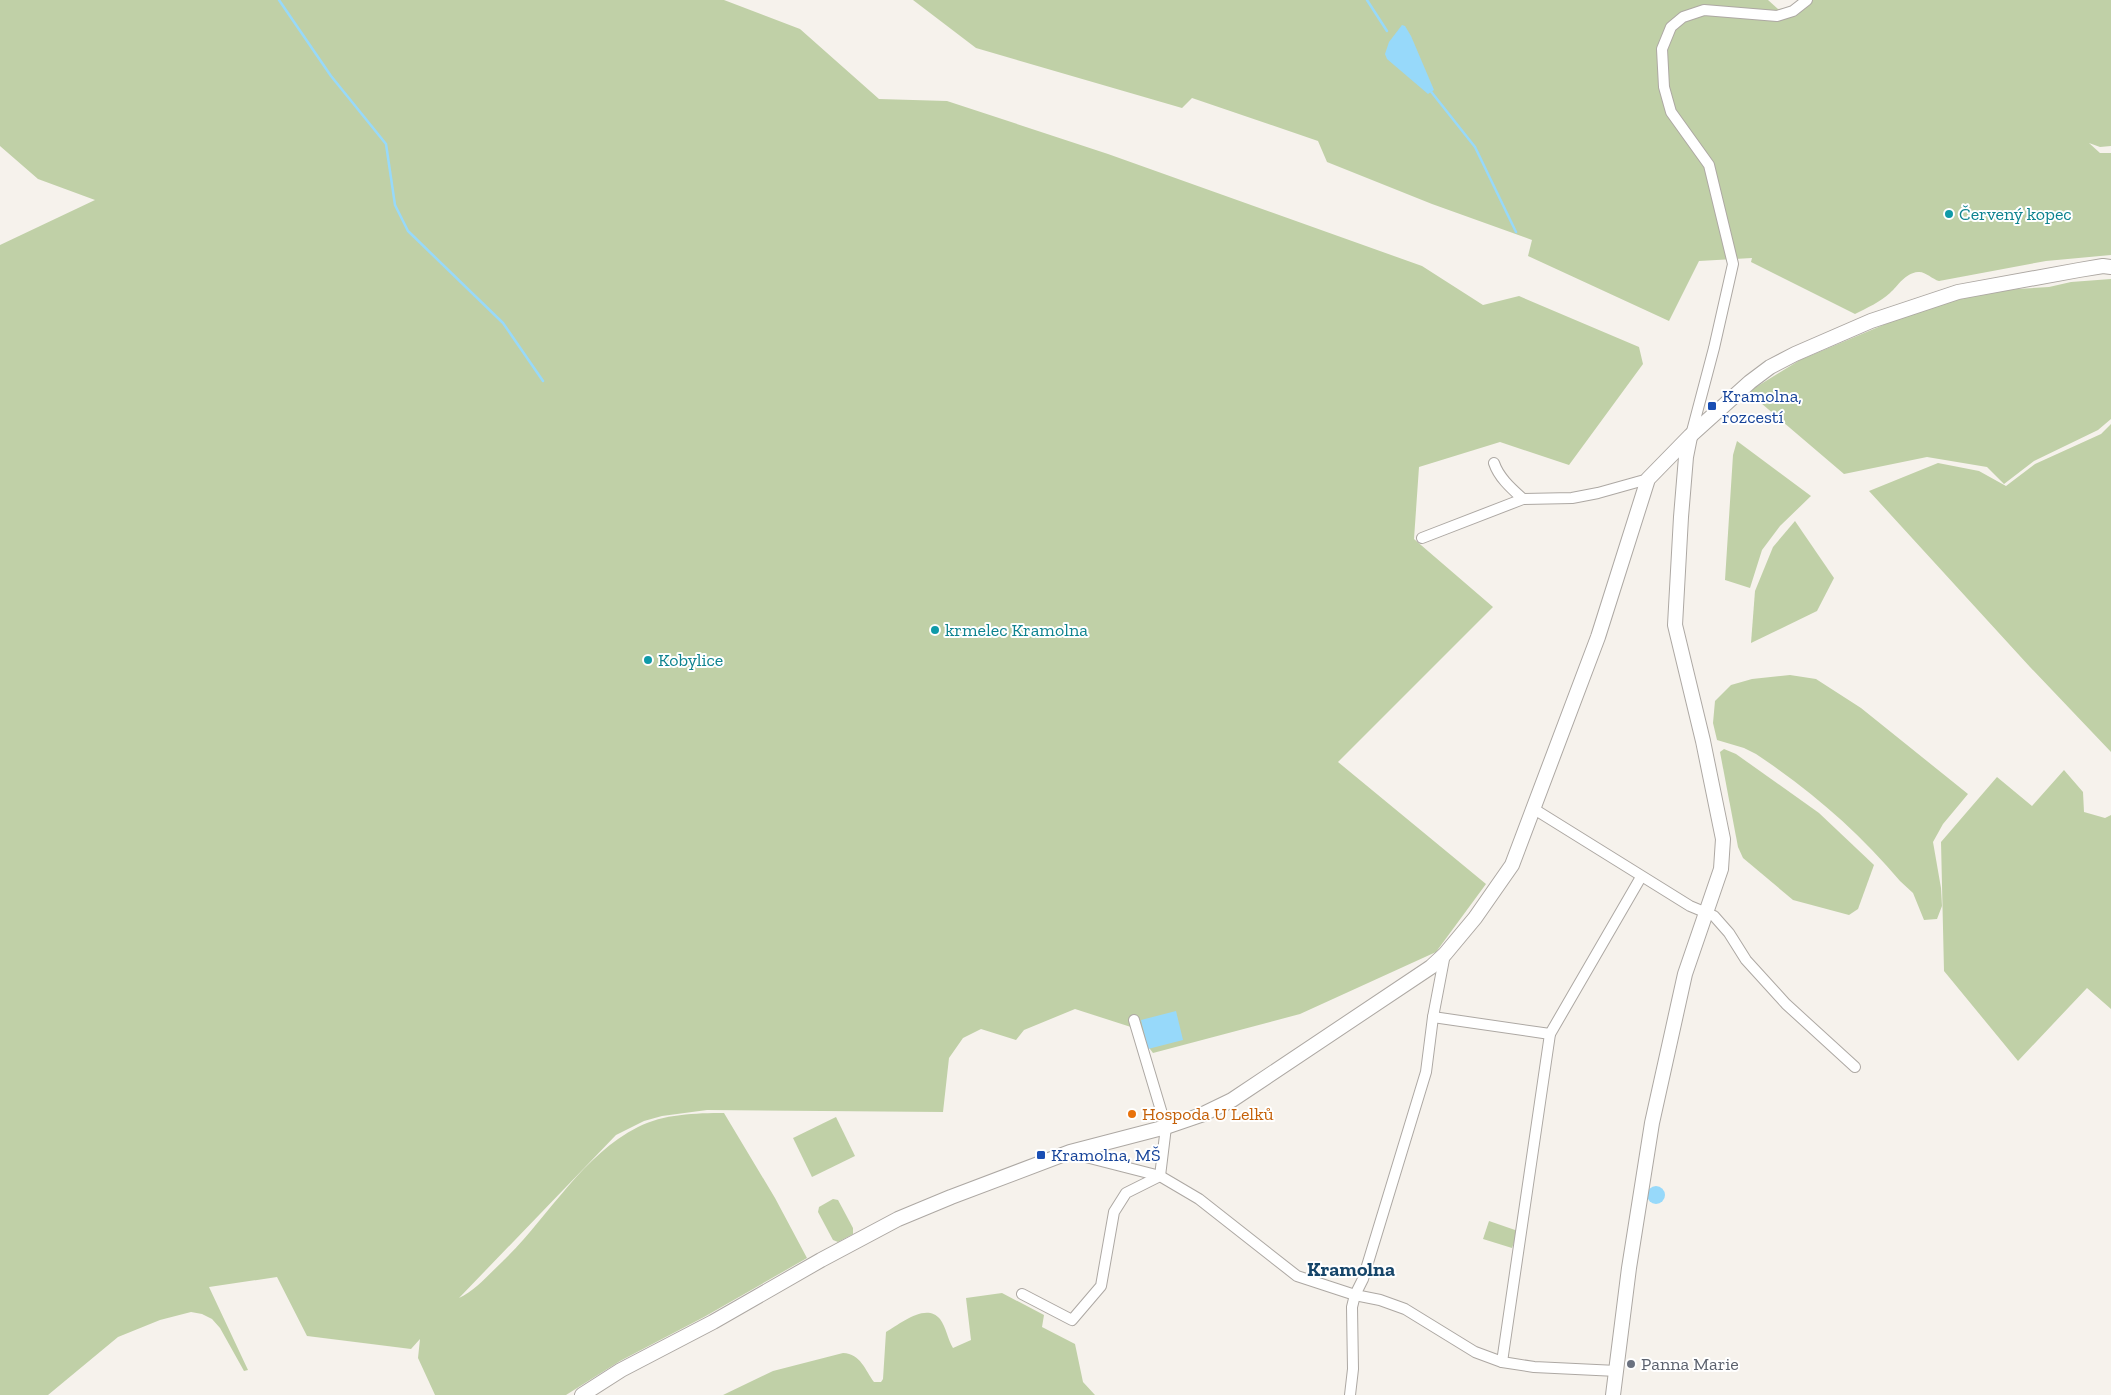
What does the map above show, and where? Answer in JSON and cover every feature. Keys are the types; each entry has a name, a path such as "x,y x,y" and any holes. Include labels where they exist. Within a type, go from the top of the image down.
{"street":[{"path":"1613,1395 1629,1268 1652,1123 1686,974 1721,869 1723,839 1703,741 1675,625 1686,457 1733,264 1709,165 1671,112 1664,87 1662,49 1671,27 1682,17 1690,14 1704,10 1777,16 1793,11 1807,0"},
{"path":"582,1395 621,1370 898,1219 951,1196 1070,1152 1166,1127 1201,1115 1232,1100 1430,966 1445,954 1475,918 1512,865 1598,637 1648,480 1690,436 1750,382 1770,367 1871,321 1928,300 1958,292 2103,266 2111,267"},
{"path":"1494,463 1507,484 1522,500"},
{"path":"1422,538 1522,500 1572,498 1648,480"},
{"path":"1534,809 1641,877 1707,914 1714,916 1746,960 1786,1004 1855,1067"},
{"path":"1502,1362 1550,1034 1641,877"},
{"path":"1350,1395 1353,1369 1352,1307 1355,1295 1363,1279 1426,1072 1433,1017 1445,954"},
{"path":"1433,1017 1550,1034"},
{"path":"1134,1020 1166,1127 1160,1176"},
{"path":"1070,1152 1160,1176 1199,1199 1269,1252 1297,1276 1405,1309 1475,1352 1502,1362 1534,1367 1617,1371"},
{"path":"1022,1294 1072,1320 1101,1286 1114,1212 1126,1193 1160,1176"}],"green space":[{"path":"0,0 724,0 800,29 879,99 947,101 1108,154 1422,266 1483,305 1519,296 1639,347 1643,364 1569,465 1500,442 1419,467 1414,539 1493,607 1338,762 1486,884 1436,952 1300,1014 1153,1053 1134,1028 1075,1009 1024,1030 1016,1040 981,1029 963,1038 949,1058 943,1112 707,1110 662,1116 644,1121 616,1135 459,1298 477,1286 503,1261 599,1154 618,1139 638,1127 658,1119 680,1115 724,1113 775,1198 807,1258 704,1317 620,1361 566,1395 435,1395 418,1358 420,1339 411,1349 307,1336 277,1277 209,1287 248,1370 244,1371 220,1328 212,1319 202,1314 191,1312 160,1320 118,1337 48,1395 0,1395 0,245 95,200 38,179 0,146"},
{"path":"913,0 1768,0 1778,9 1788,8 1799,0 2111,0 2111,146 2100,147 2089,143 2100,153 2111,153 2111,255 2046,261 1939,281 1923,273 1913,273 1882,299 1855,314 1751,262 1752,258 1699,261 1669,321 1528,256 1532,240 1432,204 1327,162 1318,141 1192,98 1182,108 976,48"},
{"path":"2111,279 2111,419 2098,430 2034,461 2004,484 1987,467 1927,457 1844,474 1748,392 1800,360 1926,307 2000,290 2049,287 2071,282"},
{"path":"2111,424 2111,752 2030,667 1869,491 1938,463 1979,471 2006,486 2035,464 2101,434"},
{"path":"1737,441 1811,496 1780,526 1762,550 1750,588 1725,580 1733,455"},
{"path":"1795,521 1834,578 1817,611 1751,643 1755,591 1773,547"},
{"path":"1790,675 1816,679 1861,708 1968,794 1943,824 1933,842 1941,888 1942,906 1937,919 1924,920 1913,893 1850,828 1814,797 1756,754 1744,748 1717,740 1713,723 1715,701 1731,685 1752,679"},
{"path":"1724,749 1736,754 1819,813 1874,865 1858,909 1849,915 1793,900 1743,858 1738,847 1720,752"},
{"path":"2064,770 2083,792 2084,812 2105,818 2111,815 2111,1009 2087,988 2018,1061 1944,971 1941,842 1997,777 2032,806"},
{"path":"836,1117 855,1156 812,1177 793,1138"},
{"path":"833,1199 838,1200 853,1228 853,1234 838,1242 833,1240 818,1212 819,1207"},
{"path":"1489,1221 1518,1231 1512,1248 1483,1239"},
{"path":"1002,1293 1044,1315 1042,1327 1075,1344 1083,1382 1095,1395 723,1395 773,1371 843,1353 858,1359 874,1382 881,1382 883,1379 886,1332 913,1316 928,1313 934,1314 944,1326 953,1348 971,1340 966,1298"}],"water":[{"path":"1402,25 1405,26 1411,36 1434,90 1428,94 1387,59 1385,54 1389,42"},
{"path":"1176,1011 1183,1040 1148,1049 1141,1020"},
{"path":"1656,1186 1662,1189 1665,1195 1662,1201 1656,1204 1650,1201 1647,1195 1650,1189"}],"waterway":[{"path":"279,0 331,76 386,144 395,205 408,231 503,323 543,381"},
{"path":"1367,0 1387,31"},
{"path":"1429,89 1475,147 1516,232"}],"place":[{"name":"Červený kopec","path":"1949,214"},
{"name":"Kramolna, rozcestí","path":"1712,406"},
{"name":"krmelec Kramolna","path":"935,630"},
{"name":"Kobylice","path":"648,660"},
{"name":"Hospoda U Lelků","path":"1132,1114"},
{"name":"Kramolna, MŠ","path":"1041,1155"},
{"name":"Panna Marie","path":"1631,1364"}],"district":[{"name":"Kramolna","path":"1351,1269"}]}
